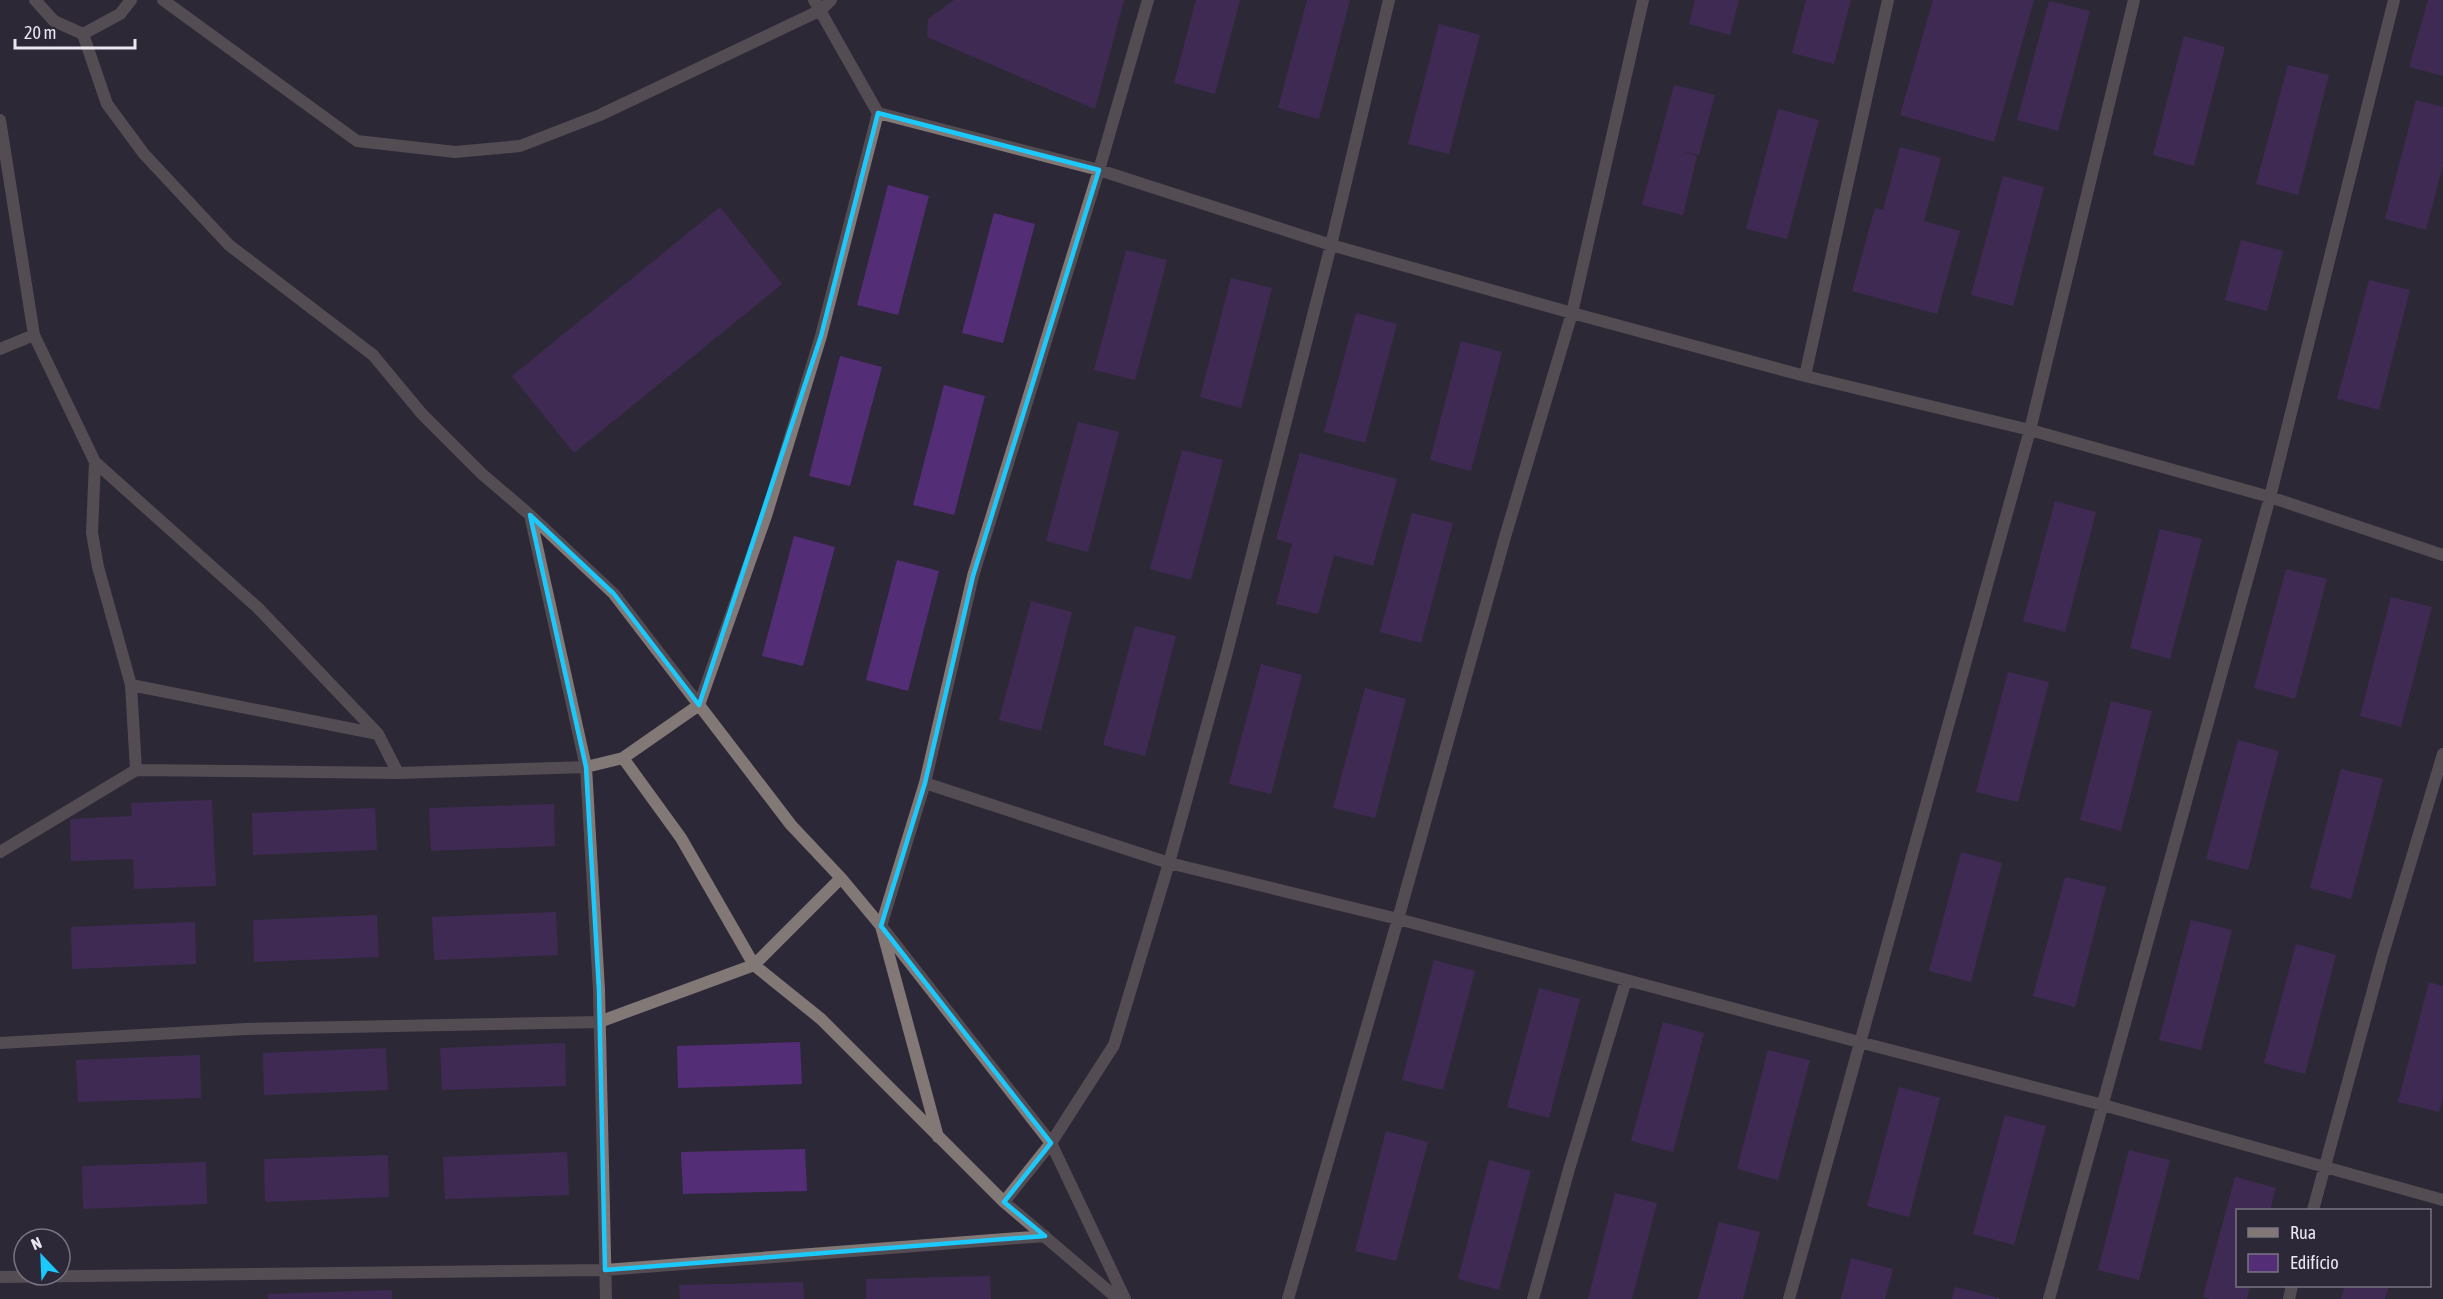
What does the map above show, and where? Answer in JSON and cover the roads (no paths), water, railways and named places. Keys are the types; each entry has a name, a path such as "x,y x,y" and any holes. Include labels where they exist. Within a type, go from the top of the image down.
{"street":[{"path":"35,0 54,21 83,34 107,104 144,154 229,245 373,355 422,414 482,474 530,515 614,594 790,825 841,878 881,926 1051,1143 1125,1299"},
{"path":"83,34 120,14 131,0"},
{"path":"163,0 357,141 454,152 519,146 600,115 831,0"},
{"path":"938,1137 881,926 925,783 973,576 1099,170 1148,0"},
{"path":"1004,1202 1051,1143 1114,1045 1169,863 1228,644 1331,244 1389,0"},
{"path":"1288,1299 1505,537 1572,313 1643,0"},
{"path":"1805,376 1888,0"},
{"path":"1789,1299 2030,430 2134,0"},
{"path":"2049,1299 2270,497 2394,0"},
{"path":"0,852 136,770 398,773 586,767 623,758 699,705 766,516 821,336 878,113 818,5"},
{"path":"878,113 1099,170 1331,244 1572,313 1805,376 2030,430 2270,497 2443,555"},
{"path":"0,120 34,334 95,462 258,609 378,734 398,773"},
{"path":"0,349 34,334"},
{"path":"95,462 92,533 98,567 131,685 136,770"},
{"path":"530,515 586,767 599,990 606,1299"},
{"path":"131,685 378,734"},
{"path":"2313,1209 2382,957 2443,754"},
{"path":"623,758 681,838 754,964 821,1019 1004,1202 1118,1299"},
{"path":"925,783 1169,863 1398,919 2103,1105 2443,1200"},
{"path":"0,1043 246,1029 599,1022 754,964 841,878"},
{"path":"1533,1299 1569,1169 1626,980"},
{"path":"0,1277 605,1270 1045,1236"}]}
